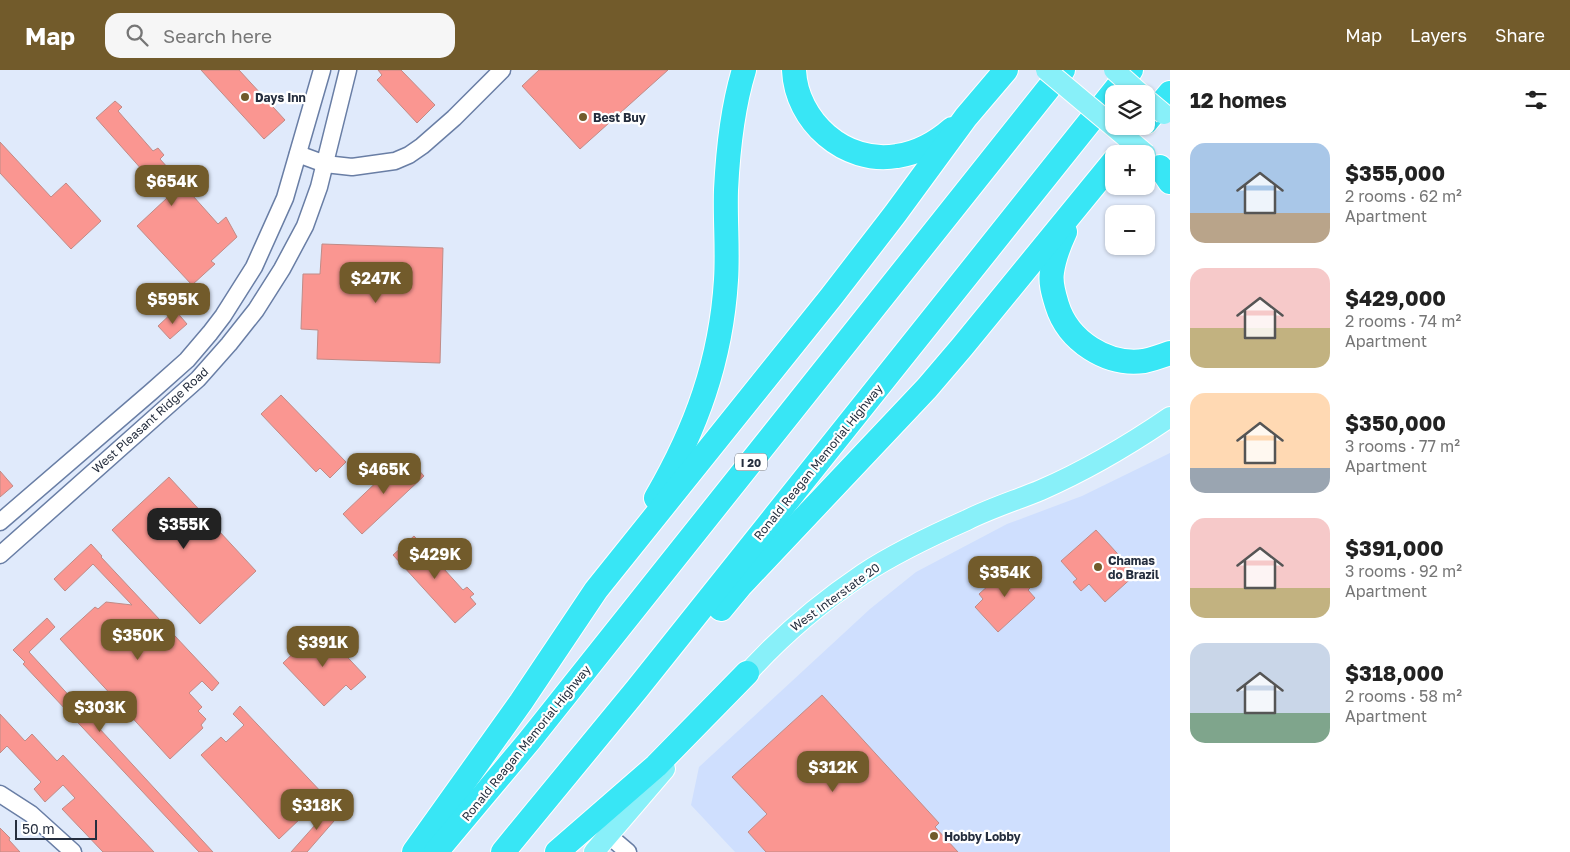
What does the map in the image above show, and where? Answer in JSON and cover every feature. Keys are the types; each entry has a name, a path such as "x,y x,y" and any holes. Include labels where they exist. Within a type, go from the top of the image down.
{"highway":[{"path":"414,852 521,702 647,513 690,433 711,373 724,307 728,234 726,191 730,135 737,94 744,70"},
{"path":"794,70 797,92 804,108 817,127 834,142 854,152 873,157 896,156 919,150 942,138 966,117"},
{"path":"596,590 853,268 940,155 966,117 1006,70"},
{"name":"Ronald Reagan Memorial Highway","path":"436,852 529,741 1063,70"},
{"name":"Ronald Reagan Memorial Highway","path":"503,852 618,713 1131,70"},
{"path":"1127,145 1135,135"},
{"path":"618,713 654,693 740,586 927,388 1105,171"},
{"path":"1105,172 1072,220 1056,250 1051,273 1053,293 1060,315 1070,331 1082,343 1098,353 1128,361 1144,361 1170,353"},
{"path":"557,852 656,766 747,673"}],"main road":[{"path":"1046,70 1162,170"},
{"path":"1114,70 1131,85"},
{"name":"West Interstate 20","path":"594,852 747,673 781,638 820,605 892,557 968,519 1042,489 1095,464 1138,440 1170,417"}],"street":[{"name":"West Pleasant Ridge Road","path":"0,522 187,360 210,333 254,267 285,198 322,70"},
{"name":"West Pleasant Ridge Road","path":"0,555 198,379 256,310 282,269 305,226 319,187 348,70"},
{"path":"298,154 325,164 352,167 395,161 409,155 422,146 454,118 502,70"},
{"path":"0,794 31,814 73,852"},
{"path":"608,836 628,852"}],"shaded area":[{"path":"1170,453 1170,852 735,852 691,805 699,767 870,609 916,572 1007,524 1082,496"}],"building":[{"name":"Days Inn","path":"201,70 239,70 285,120 264,139"},
{"path":"378,70 401,70 435,105 417,123 377,80 382,75"},
{"name":"Best Buy","path":"539,70 668,70 580,149 522,86"},
{"path":"115,101 122,107 118,111 153,151 158,148 164,155 160,159 218,224 226,217 237,237 211,261 215,264 192,285 137,226 167,198 96,118"},
{"path":"0,142 51,197 66,183 101,221 71,249 0,173"},
{"path":"322,244 443,248 440,363 317,359 318,330 301,329 303,274 320,274"},
{"path":"175,310 187,324 170,339 158,326"},
{"path":"281,395 346,462 330,478 320,468 316,472 261,414"},
{"path":"405,455 424,476 362,534 343,514"},
{"path":"0,471 13,486 0,497"},
{"path":"169,477 256,571 200,624 112,530"},
{"name":"Chamas do Brazil","path":"1096,530 1136,574 1105,602 1089,584 1081,591 1073,582 1077,579 1061,561"},
{"path":"414,536 463,590 467,587 474,594 470,597 476,604 455,623 393,555"},
{"path":"91,544 219,683 212,691 202,681 189,693 202,707 198,711 206,719 201,725 203,728 170,759 60,639 95,607 98,609 106,602 132,605 93,564 65,591 54,579"},
{"path":"1008,568 1012,573 1017,568 1033,585 1028,590 1035,598 998,632 975,607 983,599 979,594"},
{"path":"47,618 55,627 29,652 213,852 199,852 23,664 25,662 13,650"},
{"path":"320,628 366,677 351,690 346,685 324,706 283,663"},
{"path":"822,695 939,823 935,827 958,852 766,852 748,832 767,814 732,777"},
{"path":"240,706 325,796 317,803 314,800 300,812 303,816 279,839 201,755 221,737 226,742 244,725 233,714"},
{"path":"0,714 25,741 32,734 57,761 63,755 154,852 103,852 62,809 75,798 63,785 45,802 34,789 41,782 7,746 0,753"},
{"path":"332,806 341,813 307,852 291,852"},
{"path":"0,828 10,838 9,840 20,852 0,852"}],"place":[{"name":"Days Inn","path":"245,97"},
{"name":"Best Buy","path":"583,117"},
{"name":"Chamas do Brazil","path":"1098,567"},
{"name":"Hobby Lobby","path":"934,836"}]}
